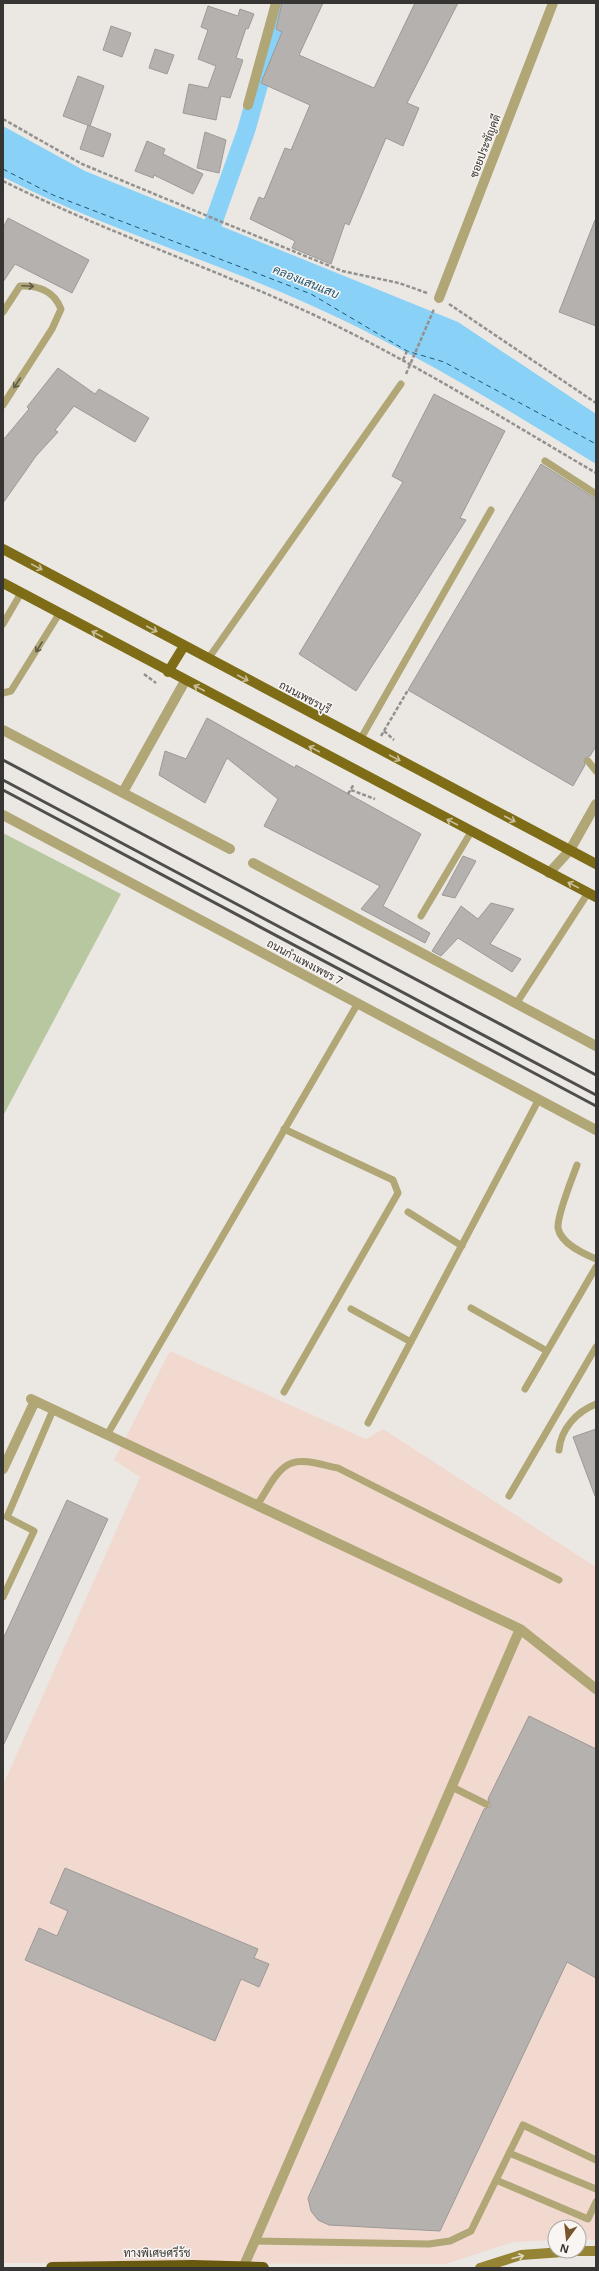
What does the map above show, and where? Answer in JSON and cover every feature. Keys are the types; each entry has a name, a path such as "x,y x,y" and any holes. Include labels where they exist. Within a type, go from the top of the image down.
{"highway":[{"name":"ทางพิเศษศรีรัช","path":"52,2268 193,2266 263,2268"}],"main road":[{"name":"ถนนเพชรบุรี","path":"3,549 360,740 596,864"},
{"path":"3,583 168,672 592,895"},
{"path":"168,672 184,646"},
{"path":"480,2268 521,2255 547,2253"}],"street":[{"path":"248,105 276,3"},
{"name":"ซอยประชัญคดี","path":"439,298 553,3"},
{"path":"123,792 185,681"},
{"path":"3,730 230,849"},
{"path":"549,873 570,850 596,804"},
{"name":"ถนนกำแพงเพชร 7","path":"3,815 596,1130"},
{"path":"253,863 596,1046"},
{"path":"3,1469 33,1400 520,1629 596,1689"},
{"path":"243,2268 520,1629"}],"lane":[{"path":"3,312 20,286 27,285 38,287 52,294 61,309 52,328 3,405"},
{"path":"208,659 402,384"},
{"path":"545,461 596,494"},
{"path":"360,740 491,510"},
{"path":"3,624 21,593"},
{"path":"3,694 12,691 59,614"},
{"path":"588,760 596,771"},
{"path":"421,916 471,832"},
{"path":"516,1004 592,895"},
{"path":"107,1435 358,1003"},
{"path":"368,1423 539,1099"},
{"path":"284,1129 393,1180 398,1193 284,1392"},
{"path":"576,1165 561,1211 558,1228 564,1240 582,1253 596,1259"},
{"path":"408,1212 462,1246"},
{"path":"525,1389 596,1267"},
{"path":"471,1308 547,1351"},
{"path":"351,1309 411,1342"},
{"path":"509,1496 596,1346"},
{"path":"559,1450 560,1436 571,1421 586,1408 596,1404"},
{"path":"3,1524 54,1410"},
{"path":"257,1505 282,1469 292,1462 338,1468 559,1580"},
{"path":"3,1597 34,1531 7,1517"},
{"path":"452,1787 486,1804"},
{"path":"254,2241 429,2244 450,2241 471,2231 510,2153 522,2125 596,2160"},
{"path":"510,2153 596,2189"},
{"path":"496,2180 588,2219 596,2202"}],"path":[{"path":"3,119 82,164 209,217 342,271 399,283 439,298 596,403"},
{"path":"3,181 46,203 311,314 403,360 596,473"},
{"path":"402,384 439,298"},
{"path":"403,360 407,351"},
{"path":"384,731 399,745"},
{"path":"351,790 375,799"}],"shaded area":[{"path":"170,1351 366,1439 383,1429 596,1567 596,2240 587,2239 587,2219 547,2219 547,2240 513,2242 446,2264 3,2263 3,1785 140,1477 114,1460"}],"green space":[{"path":"3,833 121,894 3,1116"}],"water":[{"name":"คลองแสนแสบ","path":"3,126 85,171 458,322 596,414 596,464 454,379 344,320 230,271 115,227 40,195 3,177"}],"building":[{"path":"282,3 323,3 299,55 374,88 415,3 458,3 407,103 419,108 403,146 386,138 349,225 345,223 331,264 292,248 295,241 250,219 259,197 264,199 285,148 291,150 310,105 261,83 282,32 276,29"},
{"path":"208,6 238,16 240,9 254,14 248,29 246,28 236,58 243,60 230,98 221,96 216,120 183,113 189,84 208,88 216,66 198,59 208,30 201,27"},
{"path":"111,26 131,33 122,57 103,50"},
{"path":"155,49 174,55 167,74 149,68"},
{"path":"78,76 104,86 90,126 63,116"},
{"path":"88,125 111,134 103,157 80,149"},
{"path":"205,132 226,140 219,173 197,168"},
{"path":"147,141 165,149 163,154 203,174 193,194 154,175 153,178 135,171"},
{"path":"8,218 89,260 72,293 15,264 3,282 3,228"},
{"path":"596,220 596,326 559,312"},
{"path":"58,368 95,394 99,389 149,418 135,442 74,406 55,430 58,432 36,456 3,503 3,440 29,409 27,407"},
{"path":"434,394 505,431 460,518 466,520 356,691 299,654 403,482 392,476"},
{"path":"541,464 596,499 596,746 590,756 584,759 585,765 573,786 408,690"},
{"path":"207,718 295,768 296,765 421,834 383,906 430,933 425,943 361,909 380,886 264,826 278,799 227,758 205,803 159,775 165,751 186,759"},
{"path":"463,856 476,861 455,898 442,895"},
{"path":"491,903 514,909 490,944 521,959 512,972 458,938 441,956 432,951 461,906 478,919"},
{"path":"596,1429 596,1496 595,1496 573,1437"},
{"path":"67,1500 108,1519 3,1746 3,1639"},
{"path":"529,1716 596,1749 596,1978 567,1962 440,2231 329,2225 318,2220 311,2211 308,2198 484,1809 491,1806 488,1799"},
{"path":"65,1868 258,1949 254,1958 269,1964 259,1987 241,1979 215,2041 25,1960 39,1928 57,1936 68,1911 50,1903"}],"waterway":[{"path":"206,243 246,131 282,3"}],"ferry route":[{"path":"3,169 53,195 311,294 407,351 444,362 596,444"}],"railway":[{"path":"3,760 596,1075"},
{"path":"3,780 596,1095"},
{"path":"3,790 596,1106"}]}
